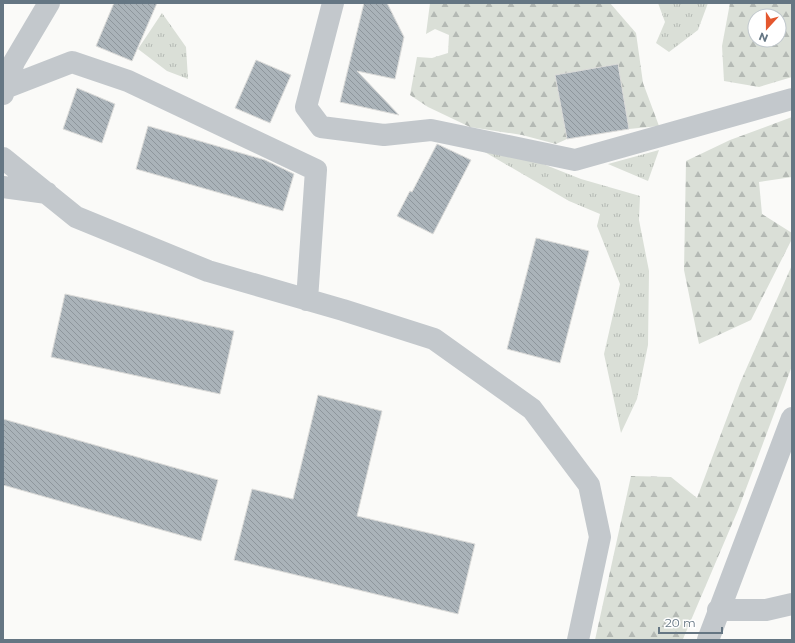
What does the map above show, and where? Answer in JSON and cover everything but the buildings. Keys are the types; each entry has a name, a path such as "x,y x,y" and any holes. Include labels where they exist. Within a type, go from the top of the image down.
{"street":[{"path":"4,91 14,62 49,3"},
{"path":"333,3 306,107 320,127 384,135 431,130 574,160 792,99"},
{"path":"4,91 72,62 128,81 316,170 307,300"},
{"path":"3,158 76,217 208,272 307,300 434,339 532,409 589,485 600,537 578,640"},
{"path":"3,187 47,193"},
{"path":"708,640 718,610 792,418"},
{"path":"718,610 766,610 792,604"}],"green space":[{"path":"430,3 610,3 636,33 643,83 659,126 629,129 618,65 556,75 567,139 556,144 522,135 470,127 428,107 410,95 417,57 432,58 448,53 449,35 435,29 426,34"},
{"path":"658,3 708,3 698,30 669,52 656,43 665,22"},
{"path":"730,3 792,3 792,77 759,87 724,81 722,46"},
{"path":"162,13 186,47 188,79 167,71 138,49"},
{"path":"792,117 792,177 759,182 762,214 792,233 792,239 751,320 699,344 684,270 686,161 730,140"},
{"path":"476,147 538,162 581,179 640,196 639,220 649,271 648,345 637,399 621,433 604,354 620,284 597,226 600,214 569,201"},
{"path":"659,150 648,181 608,164"},
{"path":"792,265 792,366 738,510 683,639 595,640 631,476 671,477 697,498 740,383"}]}
